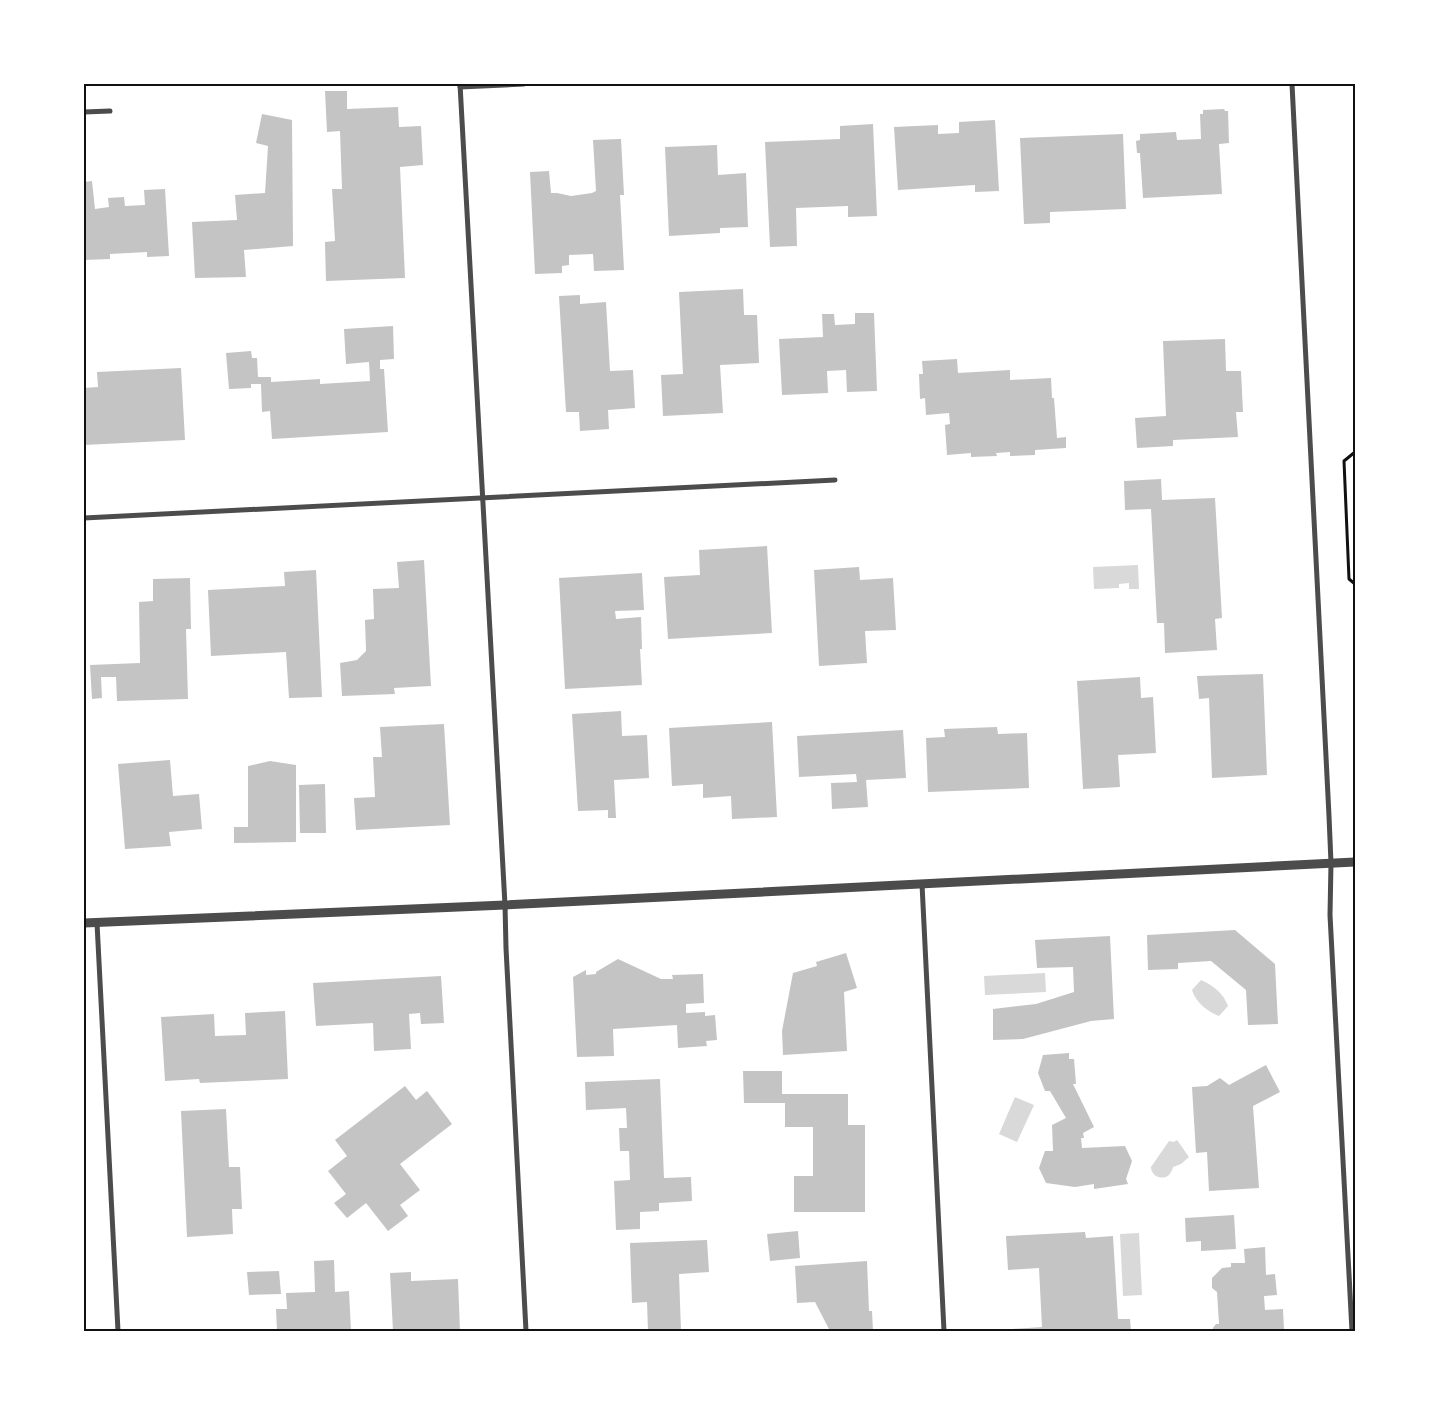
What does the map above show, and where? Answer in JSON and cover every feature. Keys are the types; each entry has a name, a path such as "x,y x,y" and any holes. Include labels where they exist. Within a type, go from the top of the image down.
{"street":[{"path":"524,84 460,86 505,905 526,1331"},
{"path":"1292,84 1331,863 1330,915 1352,1331"},
{"path":"84,112 110,111"},
{"path":"84,518 835,480"},
{"path":"84,923 505,905 1355,862"},
{"path":"922,884 944,1331"},
{"path":"97,923 118,1331"}],"path":[{"path":"1355,452 1344,461 1349,579 1355,584"}],"shaded area":[{"path":"1138,565 1139,589 1129,589 1129,583 1119,584 1119,588 1094,589 1093,567"},
{"path":"1045,973 1046,992 985,995 984,976"},
{"path":"1201,980 1218,990 1226,1001 1228,1006 1219,1016 1202,1006 1194,995 1192,990"},
{"path":"1015,1097 1034,1105 1017,1142 999,1134"},
{"path":"1177,1140 1189,1157 1181,1164 1173,1167 1170,1174 1166,1177 1157,1177 1151,1170 1151,1167 1169,1141 1174,1142"},
{"path":"1139,1233 1142,1295 1123,1296 1120,1234"}],"building":[{"path":"325,91 347,91 347,109 398,107 399,127 421,126 423,165 400,167 405,278 326,281 325,242 335,241 332,189 342,189 340,131 327,132"},
{"path":"1224,109 1228,111 1229,143 1219,144 1222,194 1143,198 1140,153 1137,153 1136,141 1140,140 1140,134 1176,132 1177,140 1201,139 1200,114 1203,114 1203,110"},
{"path":"262,114 292,120 293,246 244,250 246,277 195,278 192,222 237,220 235,195 265,193 268,146 256,143"},
{"path":"995,120 999,191 975,192 975,185 898,190 894,127 938,125 938,134 959,133 959,122"},
{"path":"873,124 877,216 848,217 848,206 796,208 797,246 770,247 765,142 840,139 840,126"},
{"path":"1123,134 1126,209 1050,212 1050,223 1024,224 1020,138"},
{"path":"621,139 624,195 620,195 624,270 594,271 593,254 569,255 569,265 562,266 562,273 535,274 530,172 549,171 551,193 571,196 592,193 596,191 593,140"},
{"path":"717,145 718,175 746,173 748,227 720,228 720,233 669,236 665,147"},
{"path":"92,181 95,209 109,207 108,198 124,197 125,206 145,205 144,190 165,189 169,256 147,257 147,252 110,254 110,259 84,260 84,182"},
{"path":"743,289 744,315 757,315 759,363 720,365 723,413 663,416 661,375 683,374 679,292"},
{"path":"580,295 580,304 606,302 610,371 633,370 635,408 608,410 609,429 580,431 579,412 566,412 559,296"},
{"path":"855,313 874,313 877,391 847,392 846,370 827,371 828,393 782,395 779,339 823,337 822,314 834,314 835,325 855,324"},
{"path":"393,326 394,359 380,360 380,369 384,369 388,432 272,439 270,411 262,412 261,384 251,384 251,388 229,389 226,353 251,351 252,358 257,358 258,377 271,377 271,382 320,379 320,384 370,381 369,362 346,364 344,329"},
{"path":"1225,339 1226,371 1241,371 1243,412 1236,412 1238,437 1173,440 1173,446 1137,448 1135,418 1166,416 1163,341"},
{"path":"957,359 958,373 1010,370 1010,380 1051,378 1057,438 1066,437 1066,448 1035,450 1035,455 1010,456 1010,452 996,453 997,456 971,457 971,453 947,455 945,425 950,424 949,413 926,415 925,398 920,399 919,374 923,374 922,361"},
{"path":"181,368 185,440 84,445 84,388 98,387 97,372"},
{"path":"1161,479 1162,500 1215,498 1222,618 1215,619 1217,650 1165,653 1164,623 1157,623 1151,509 1125,510 1124,481"},
{"path":"767,546 772,633 668,639 664,577 700,575 699,550"},
{"path":"424,560 431,686 394,688 395,694 342,696 340,663 357,660 366,651 365,620 374,619 373,589 399,588 397,562"},
{"path":"859,567 860,580 893,578 896,630 865,631 867,663 819,666 814,570"},
{"path":"316,570 322,697 289,698 286,652 211,656 208,590 285,586 284,572"},
{"path":"642,573 644,610 615,611 616,619 641,617 642,685 565,689 559,578"},
{"path":"190,578 191,629 186,629 188,699 117,701 116,677 101,677 102,698 92,699 90,665 140,663 139,602 153,601 153,579"},
{"path":"1263,674 1267,775 1212,778 1209,698 1199,699 1197,676"},
{"path":"1140,677 1141,698 1153,697 1156,753 1118,755 1120,787 1083,789 1077,681"},
{"path":"621,711 622,736 647,735 649,778 614,780 616,818 608,818 608,810 578,811 572,714"},
{"path":"772,722 777,817 732,819 731,796 703,798 703,784 672,786 669,728"},
{"path":"444,724 450,825 356,830 354,798 375,797 373,757 382,757 380,727"},
{"path":"997,727 998,734 1027,733 1029,788 928,792 926,738 945,737 944,729"},
{"path":"903,730 906,778 866,780 868,807 832,809 831,783 857,782 856,774 799,777 797,736"},
{"path":"170,760 173,796 199,794 202,829 169,832 171,846 125,849 118,764"},
{"path":"270,761 296,765 296,842 234,843 234,827 248,827 248,766"},
{"path":"325,784 326,833 300,833 299,785"},
{"path":"1235,930 1275,964 1278,1024 1248,1025 1246,990 1211,961 1178,963 1178,969 1148,970 1147,935"},
{"path":"1110,936 1114,1019 1091,1021 1023,1039 993,1040 993,1009 1036,1004 1074,992 1073,967 1037,968 1035,940"},
{"path":"846,953 857,988 844,992 847,1051 783,1055 782,1031 793,973 817,966 816,962"},
{"path":"618,959 661,979 673,979 672,975 703,974 704,1003 686,1004 686,1013 705,1012 705,1016 715,1015 717,1040 706,1041 707,1046 678,1048 677,1025 613,1029 614,1056 577,1057 573,977 586,970 586,975 596,974 596,972"},
{"path":"441,976 444,1023 421,1024 420,1013 409,1014 411,1049 374,1051 373,1023 316,1026 313,983"},
{"path":"285,1011 288,1079 200,1083 199,1079 165,1081 161,1017 214,1014 215,1036 246,1035 245,1013"},
{"path":"1069,1053 1069,1059 1074,1059 1076,1084 1073,1084 1094,1127 1083,1133 1084,1138 1081,1138 1082,1148 1125,1146 1132,1161 1126,1179 1128,1184 1094,1189 1094,1184 1075,1187 1046,1183 1039,1168 1045,1151 1053,1151 1052,1125 1066,1118 1050,1091 1045,1091 1038,1073 1043,1055"},
{"path":"1266,1065 1280,1092 1253,1106 1259,1188 1209,1191 1207,1152 1196,1153 1192,1087 1207,1086 1220,1078 1229,1085"},
{"path":"743,1071 782,1071 782,1094 848,1094 848,1125 865,1125 865,1212 794,1212 794,1176 813,1176 813,1127 785,1127 785,1103 744,1103"},
{"path":"660,1079 664,1178 691,1177 692,1201 659,1203 659,1211 640,1212 640,1229 616,1230 614,1181 630,1180 629,1151 620,1151 619,1128 627,1128 626,1108 586,1110 585,1082"},
{"path":"405,1086 416,1100 427,1091 452,1124 400,1164 420,1190 400,1205 408,1216 388,1231 366,1203 347,1218 334,1203 346,1194 328,1171 347,1156 335,1140"},
{"path":"226,1109 229,1167 240,1167 242,1209 232,1209 233,1234 187,1237 181,1111"},
{"path":"1234,1215 1236,1249 1201,1251 1201,1241 1186,1242 1185,1218"},
{"path":"798,1231 800,1258 770,1261 767,1234"},
{"path":"1085,1232 1086,1238 1113,1236 1118,1319 1130,1319 1131,1331 1012,1331 1012,1329 1042,1327 1039,1268 1008,1270 1006,1236"},
{"path":"707,1240 709,1272 679,1274 681,1331 648,1331 647,1302 632,1303 630,1243"},
{"path":"1265,1247 1266,1275 1275,1274 1277,1295 1264,1296 1265,1310 1283,1309 1284,1330 1213,1331 1216,1324 1219,1324 1217,1292 1212,1288 1212,1278 1222,1268 1231,1267 1231,1263 1245,1263 1244,1249"},
{"path":"334,1260 335,1292 349,1291 351,1331 277,1331 276,1309 287,1309 286,1293 315,1292 314,1261"},
{"path":"867,1261 869,1311 872,1311 873,1331 830,1331 815,1302 797,1303 795,1266"},
{"path":"279,1271 281,1294 249,1295 247,1272"},
{"path":"411,1272 411,1281 458,1279 460,1331 393,1331 390,1273"}]}
